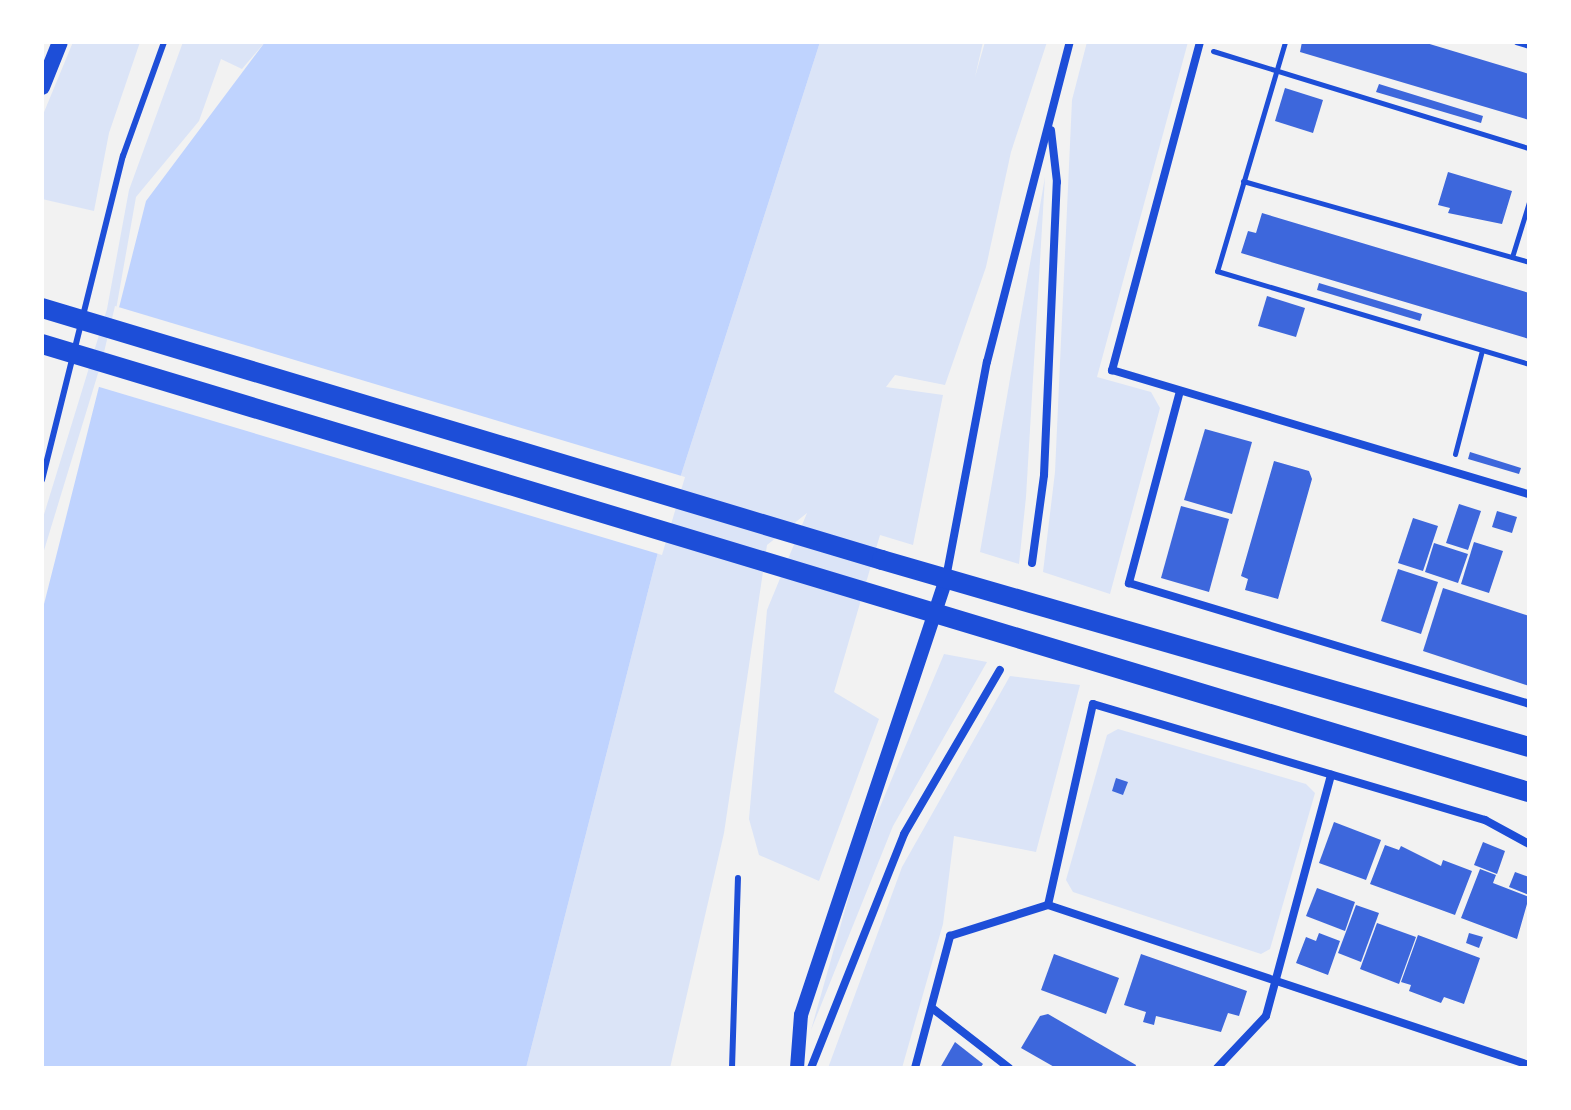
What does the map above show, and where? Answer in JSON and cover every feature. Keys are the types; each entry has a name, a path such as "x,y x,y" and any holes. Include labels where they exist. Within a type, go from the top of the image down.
{"main road":[{"path":"42,87 60,42"},
{"path":"42,308 946,579 1529,747"},
{"path":"42,344 1529,792"}],"street":[{"path":"797,1068 801,1015 946,579 987,362 1070,42"},
{"path":"1200,44 1112,370 1529,494"},
{"path":"1032,563 1044,475 1057,197 1050,125"},
{"path":"1180,391 1129,583 1529,704"},
{"path":"811,1068 904,834 1000,670"},
{"path":"1048,905 1093,704 1485,820 1529,844"},
{"path":"1217,1068 1266,1016 1331,775"},
{"path":"915,1068 950,936 1048,905 1273,983 1529,1065"},
{"path":"932,1008 1009,1068"}],"lane":[{"path":"42,480 123,156 164,42"},
{"path":"732,1068 738,878"}],"path":[{"path":"1285,42 1217,271 1529,364"},
{"path":"1516,42 1529,46"},
{"path":"1200,44 1275,73 1529,148"},
{"path":"1243,181 1529,262"},
{"path":"1512,257 1529,202"},
{"path":"1450,471 1482,350"}],"shaded area":[{"path":"73,42 140,42 109,133 94,211 42,199 42,117"},
{"path":"183,42 265,42 242,69 221,59 199,121 136,197 114,321 42,557 42,521 107,309 129,190"},
{"path":"820,42 983,42 975,77 985,42 1047,42 1011,152 986,267 945,385 895,375 886,387 943,395 913,545 880,535 834,692 879,719 819,881 759,855 749,819 767,610 807,513 767,545 724,833 670,1068 526,1068 665,525"},
{"path":"1087,42 1188,42 1097,377 1151,392 1160,408 1110,594 1043,572 1055,472 1072,100"},
{"path":"1045,177 1026,497 1019,564 980,552"},
{"path":"944,654 987,662 893,826 811,1030 862,850"},
{"path":"1010,676 1080,685 1036,852 954,836 943,924 902,1068 828,1068 902,867"},
{"path":"1118,729 1306,784 1315,793 1270,949 1261,954 1073,892 1066,880 1107,735"}],"water":[{"path":"265,42 820,42 665,525 526,1068 42,1068 42,612 146,201"}],"pier":[{"path":"115,306 685,477 662,555 96,386"}],"building":[{"path":"1302,42 1423,42 1529,74 1529,120 1300,52"},
{"path":"1379,84 1483,116 1481,123 1376,92"},
{"path":"1285,88 1323,100 1313,133 1275,121"},
{"path":"1448,172 1512,191 1502,224 1448,213 1450,208 1438,205"},
{"path":"1262,213 1529,293 1529,339 1241,253 1248,231 1256,233"},
{"path":"1319,283 1422,314 1420,321 1317,290"},
{"path":"1267,296 1305,308 1296,337 1258,326"},
{"path":"1205,429 1252,442 1232,514 1184,500"},
{"path":"1470,452 1521,468 1519,474 1468,459"},
{"path":"1274,461 1309,471 1312,479 1278,599 1245,590 1248,579 1241,576"},
{"path":"1459,504 1481,511 1468,550 1446,543"},
{"path":"1181,506 1229,519 1209,592 1161,578"},
{"path":"1497,511 1517,517 1512,533 1492,527"},
{"path":"1413,518 1438,526 1423,571 1398,563"},
{"path":"1474,542 1503,551 1489,593 1461,584"},
{"path":"1434,543 1468,554 1458,583 1425,572"},
{"path":"1398,569 1438,582 1421,634 1381,621"},
{"path":"1443,588 1529,616 1529,686 1423,651"},
{"path":"1116,778 1128,782 1123,795 1112,791"},
{"path":"1334,822 1381,840 1366,880 1319,863"},
{"path":"1483,842 1505,851 1497,874 1474,865"},
{"path":"1385,845 1399,850 1401,846 1441,866 1443,860 1472,871 1455,915 1370,884"},
{"path":"1480,869 1496,875 1493,883 1529,897 1517,939 1461,918"},
{"path":"1515,872 1529,877 1529,895 1509,887"},
{"path":"1317,888 1355,902 1345,931 1306,916"},
{"path":"1356,905 1379,913 1361,962 1338,953"},
{"path":"1377,923 1416,937 1399,984 1360,969"},
{"path":"1319,933 1340,941 1328,975 1296,963 1306,937 1316,941"},
{"path":"1469,933 1483,937 1479,948 1466,943"},
{"path":"1418,935 1480,958 1464,1004 1444,997 1441,1003 1409,991 1411,985 1401,982"},
{"path":"1054,954 1119,978 1106,1014 1041,990"},
{"path":"1141,954 1247,991 1239,1016 1228,1013 1221,1032 1156,1016 1154,1025 1143,1022 1146,1012 1124,1005"},
{"path":"1048,1014 1136,1065 1135,1068 1056,1068 1021,1048 1040,1016"},
{"path":"955,1042 983,1064 980,1068 940,1068"}]}
